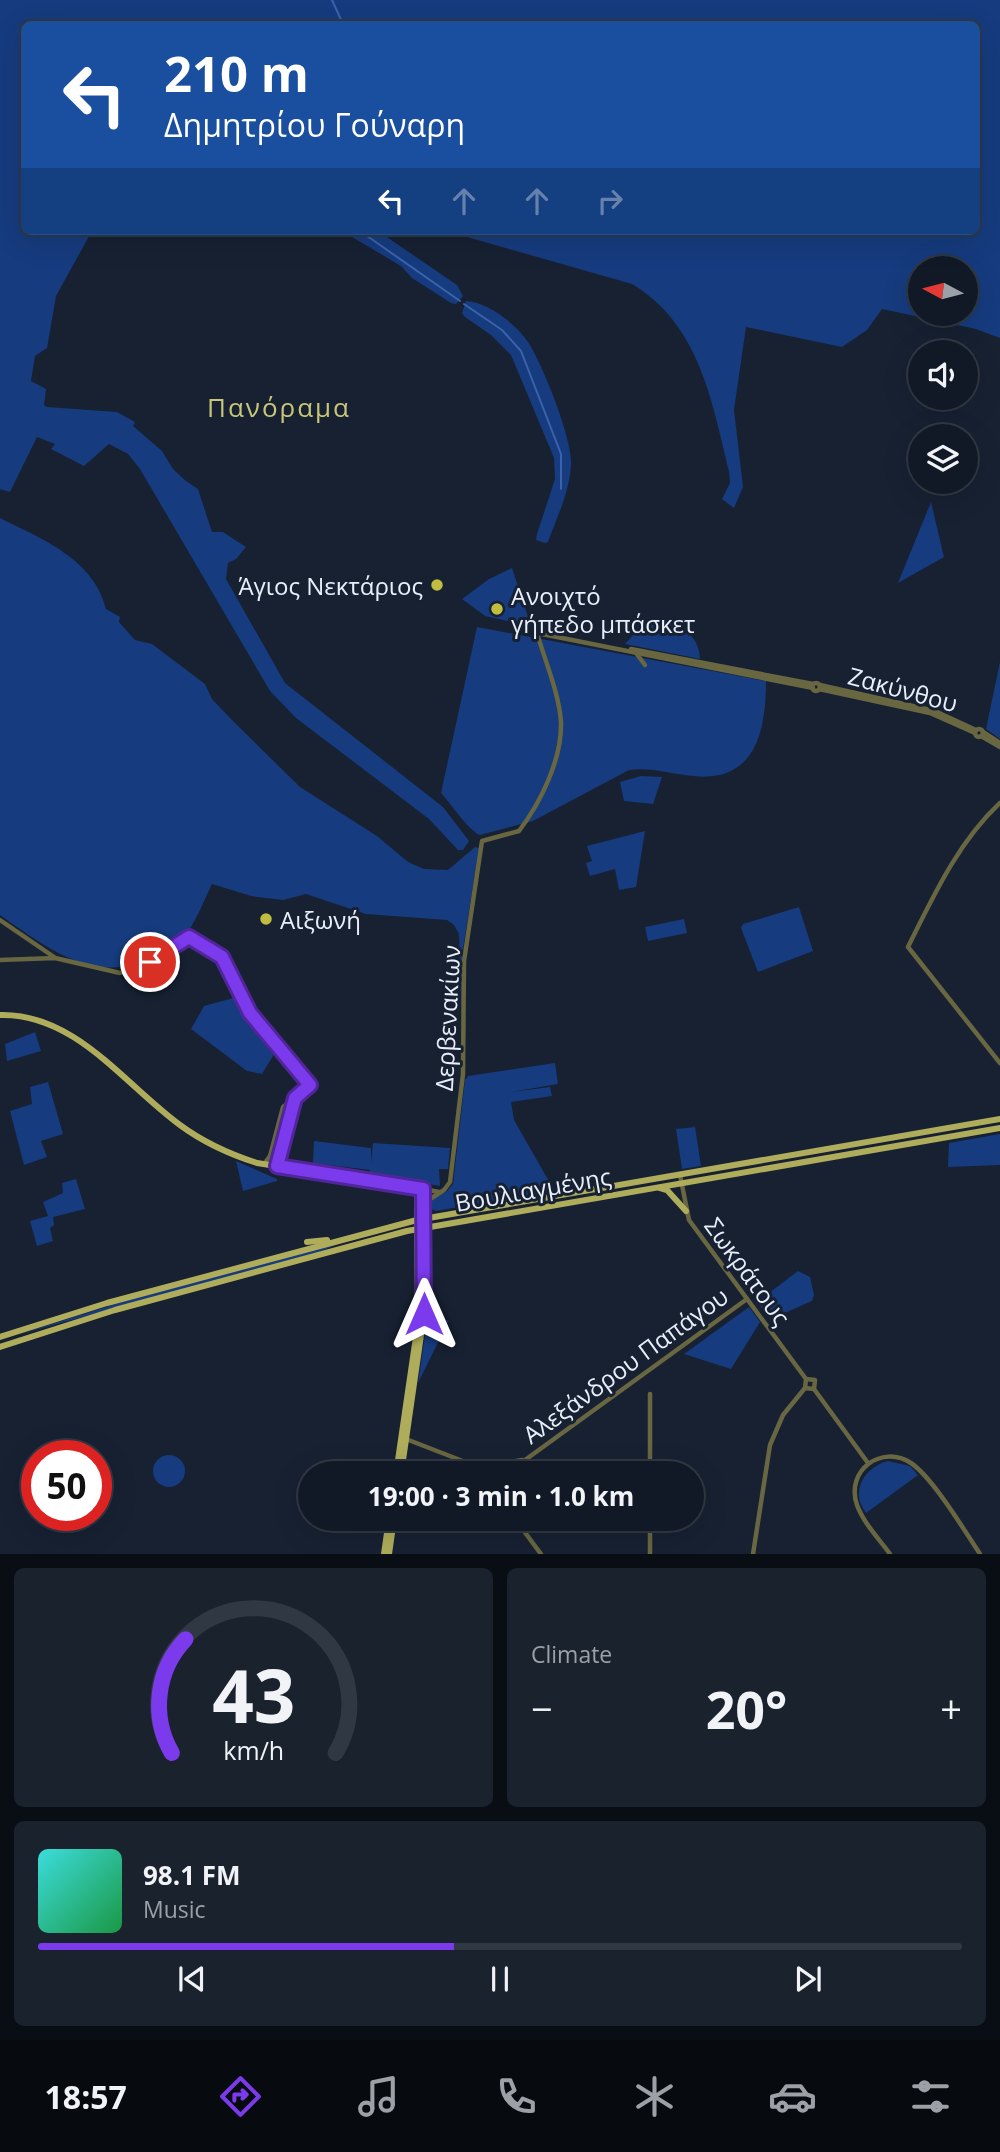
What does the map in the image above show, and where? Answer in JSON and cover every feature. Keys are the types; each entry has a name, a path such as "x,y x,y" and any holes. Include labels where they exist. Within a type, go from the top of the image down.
{"main road":[{"path":"0,1016 33,1017 62,1029 190,1132 232,1154 264,1164 420,1189"},
{"name":"Βουλιαγμένης","path":"0,1337 147,1292 438,1216 1000,1119"},
{"name":"Βουλιαγμένης","path":"0,1348 115,1310 420,1229 1000,1128"},
{"path":"659,1187 667,1190 686,1211"},
{"path":"420,1189 423,1205 420,1220"},
{"path":"401,1461 419,1314 420,1189"},
{"path":"423,1205 438,1216"},
{"path":"404,1437 424,1314 424,1240 426,1234 439,1225"},
{"path":"420,1229 424,1240"},
{"path":"307,1242 346,1238"},
{"path":"139,1289 147,1292"},
{"path":"387,1553 390,1531"}],"street":[{"name":"Ζακύνθου","path":"482,841 519,831 554,766 560,741 561,720 537,633 813,686"},
{"name":"Ζακύνθου","path":"627,649 651,656 935,711 1000,745"},
{"path":"635,652 645,663 651,656"},
{"path":"1000,803 985,817 961,850 908,947 1000,1063"},
{"name":"Δερβενακίων","path":"440,1192 450,1182 461,1094 464,961 482,841"},
{"path":"0,920 55,958"},
{"path":"0,960 55,958 120,973 150,962 189,937 222,957 250,1013 310,1085 283,1107 270,1156 264,1164"},
{"path":"277,1166 295,1098"},
{"name":"Σωκράτους","path":"680,1175 689,1220 806,1379 811,1377 816,1381 814,1389 868,1463"},
{"path":"420,1189 440,1192"},
{"path":"423,1205 426,1199 440,1192"},
{"name":"Αλεξάνδρου Παπάγου","path":"520,1461 747,1299"},
{"path":"753,1553 770,1445 783,1415 805,1388 806,1379"},
{"path":"805,1388 814,1389"},
{"path":"650,1394 650,1461"},
{"path":"404,1437 463,1461"},
{"path":"890,1553 856,1503 855,1485 868,1463 892,1457 915,1466 981,1553"},
{"path":"524,1531 541,1553"},
{"path":"650,1531 650,1553"}],"shaded area":[{"path":"0,0 1000,0 1000,338 962,326 978,326 978,256 908,256 908,315 882,309 867,330 842,347 746,327 734,410 743,487 734,508 722,499 730,483 729,471 709,392 688,342 673,320 655,301 632,284 460,235 980,235 980,21 21,21 21,235 90,235 56,296 47,348 35,356 31,381 46,389 44,405 47,407 117,412 135,422 133,426 162,451 173,469 198,489 212,532 223,532 246,547 236,559 228,563 226,579 285,683 443,807 469,841 463,850 458,850 429,819 296,718 270,691 140,469 128,454 109,444 84,466 51,449 55,444 37,437 10,492 0,489"},
{"path":"349,235 384,235 457,285 463,296 456,304 451,303 412,278 401,266"},
{"path":"466,301 492,310 509,321 523,335 541,367 562,420 570,453 570,474 566,494 548,542 545,543 536,540 555,479 554,458 511,355 491,335 465,317 462,313"},
{"path":"931,502 944,557 898,583"},
{"path":"0,518 49,543 78,564 100,592 106,609 120,617 119,622 135,640 152,644 205,684 212,699 300,787 377,836 408,862 424,869 448,870 475,847 479,848 462,955 462,1024 459,934 447,920 366,914 306,894 283,900 251,896 212,884 200,911 181,939 157,955 135,964 114,967 94,966 74,960 55,951 0,915"},
{"path":"512,568 531,626 485,616 462,599 489,579"},
{"path":"666,620 690,634 697,645 700,659 625,644 642,625"},
{"path":"477,627 766,681 760,734 744,762 731,771 714,776 693,776 653,770 629,770 533,821 480,835 441,793"},
{"path":"1000,662 1000,739 986,729"},
{"path":"641,776 662,777 653,804 624,801 620,782"},
{"path":"645,831 636,887 619,890 615,869 590,876 586,863 592,861 587,846"},
{"path":"799,907 813,951 758,972 741,928 743,924"},
{"path":"684,919 687,933 648,941 645,927"},
{"path":"237,997 276,1051 262,1074 247,1071 191,1029 204,1006"},
{"path":"35,1032 41,1051 7,1061 5,1044"},
{"path":"555,1063 558,1084 511,1092 550,1087 552,1096 511,1102 514,1120 554,1190 436,1211 429,1208 429,1201 446,1192 453,1184 465,1080 468,1076"},
{"path":"48,1082 63,1134 41,1141 47,1157 24,1165 10,1111 32,1104 30,1087"},
{"path":"695,1127 701,1166 682,1169 676,1129"},
{"path":"1000,1134 1000,1165 948,1167 949,1143"},
{"path":"314,1141 371,1148 371,1163 373,1143 450,1148 448,1169 439,1169 440,1186 370,1174 370,1170 313,1163"},
{"path":"236,1161 277,1179 277,1181 243,1191"},
{"path":"76,1179 85,1209 53,1217 54,1225 50,1228 53,1241 37,1246 30,1221 48,1216 43,1202 63,1193 62,1183"},
{"path":"340,1243 322,1251 17,1335 125,1301"},
{"path":"798,1271 810,1277 814,1295 812,1301 771,1319 757,1302"},
{"path":"749,1307 760,1322 731,1369 684,1354"},
{"path":"449,1320 418,1383 427,1321"},
{"path":"169,1455 180,1460 185,1471 180,1482 169,1487 158,1482 153,1471 158,1460"},
{"path":"888,1461 910,1466 918,1475 866,1513 861,1505 859,1488 866,1474"}],"waterway":[{"path":"332,0 342,21"},
{"path":"366,235 460,301"},
{"path":"464,304 502,330 521,351 561,454 561,489"}],"place":[{"name":"Άγιος Νεκτάριος","path":"437,585"},
{"name":"Ανοιχτό γήπεδο μπάσκετ","path":"497,609"},
{"name":"Αιξωνή","path":"266,919"}],"district":[{"name":"Πανόραμα","path":"279,407"}],"route":[{"path":"150,962 179,946 189,937 222,957 250,1013 310,1085 295,1098 290,1108 277,1166 423,1189 424,1314"}]}
